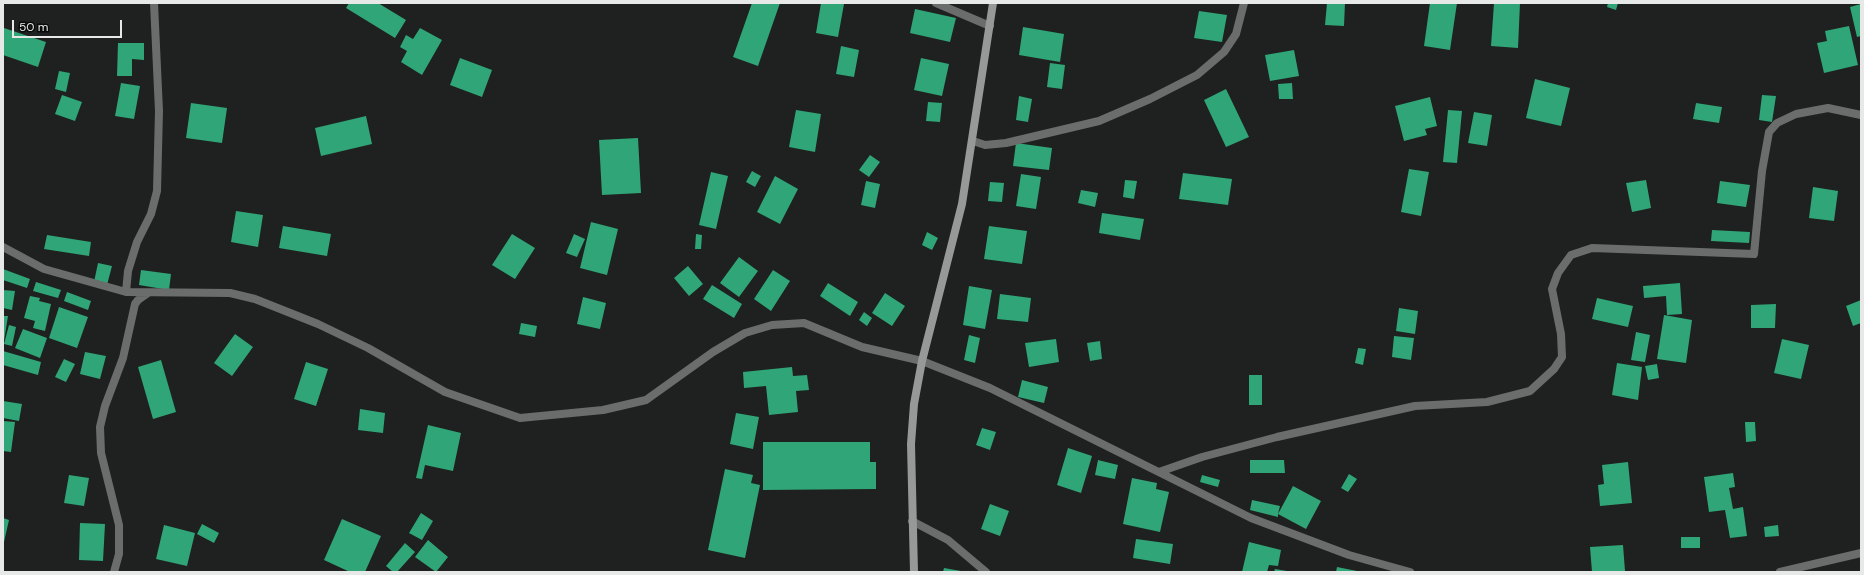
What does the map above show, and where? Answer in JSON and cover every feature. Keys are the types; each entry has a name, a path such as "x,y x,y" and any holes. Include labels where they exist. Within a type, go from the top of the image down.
{"main road":[{"path":"914,572 911,444 914,404 922,362 962,204 973,141 993,3"}],"street":[{"path":"126,292 128,271 137,242 151,214 157,191 159,111 154,3"},
{"path":"936,3 990,26"},
{"path":"973,141 984,145 1006,143 1099,121 1150,99 1197,75 1224,52 1236,34 1244,3"},
{"path":"1159,472 1202,457 1278,437 1415,406 1487,402 1530,390 1554,369 1562,357 1560,334 1552,289 1558,273 1571,255 1592,248 1754,254 1762,171 1769,132 1777,123 1796,114 1828,108 1861,115"},
{"path":"3,247 44,269 126,292 230,294 255,299 318,324 368,348 445,392 520,418 603,410 646,400 713,352 745,333 772,326 804,323 862,347 922,362 990,388 1251,518 1349,555 1410,572"},
{"path":"114,572 119,554 119,525 101,453 100,427 105,406 123,358 135,304 148,293"},
{"path":"912,521 948,540 986,572"},
{"path":"1780,572 1861,553"}],"building":[{"path":"349,3 378,3 406,20 395,38 346,8"},
{"path":"752,3 780,3 758,66 733,57"},
{"path":"821,3 844,4 838,37 816,33"},
{"path":"1327,3 1345,3 1344,26 1325,25"},
{"path":"1430,3 1457,3 1450,50 1424,46"},
{"path":"1494,3 1520,3 1518,48 1491,46"},
{"path":"1608,3 1618,3 1616,10 1607,7"},
{"path":"1861,4 1861,36 1857,37 1850,7"},
{"path":"915,9 956,18 950,42 910,33"},
{"path":"1199,11 1227,15 1222,42 1194,38"},
{"path":"1849,26 1858,65 1824,73 1817,43 1827,41 1825,31"},
{"path":"1023,27 1064,34 1060,62 1019,55"},
{"path":"4,28 46,42 38,67 3,55"},
{"path":"420,28 442,40 422,75 401,62 407,51 400,47 406,35 413,39"},
{"path":"118,43 144,43 144,60 132,59 132,76 117,76"},
{"path":"841,46 859,50 854,77 836,74"},
{"path":"1294,50 1299,76 1270,81 1265,55"},
{"path":"460,58 492,70 482,97 450,85"},
{"path":"921,58 949,64 942,96 914,90"},
{"path":"1050,63 1065,65 1062,89 1047,87"},
{"path":"59,71 70,73 66,92 55,89"},
{"path":"1535,79 1570,88 1561,126 1526,118"},
{"path":"121,83 140,86 134,119 115,116"},
{"path":"1292,83 1293,99 1279,99 1278,84"},
{"path":"1226,89 1249,137 1226,147 1204,100"},
{"path":"62,95 82,102 75,121 55,114"},
{"path":"1762,95 1776,96 1772,122 1759,120"},
{"path":"1019,96 1032,99 1028,122 1016,120"},
{"path":"1430,97 1437,126 1425,129 1427,135 1404,141 1395,106"},
{"path":"928,102 942,103 940,122 926,121"},
{"path":"191,103 227,108 222,143 186,138"},
{"path":"1696,103 1722,107 1719,123 1693,119"},
{"path":"796,110 821,114 815,152 789,147"},
{"path":"1448,110 1462,111 1457,163 1443,162"},
{"path":"1474,112 1492,115 1487,146 1468,143"},
{"path":"366,116 372,144 321,156 315,128"},
{"path":"638,138 641,193 602,195 599,140"},
{"path":"1016,143 1052,148 1049,170 1013,166"},
{"path":"870,155 880,162 869,177 859,170"},
{"path":"1409,169 1429,172 1421,216 1401,212"},
{"path":"752,171 761,176 755,187 746,182"},
{"path":"711,172 728,176 716,229 699,225"},
{"path":"1183,173 1232,179 1228,205 1179,199"},
{"path":"1021,174 1041,177 1036,209 1016,206"},
{"path":"775,176 798,189 780,224 757,212"},
{"path":"1125,180 1137,181 1134,199 1123,197"},
{"path":"1646,180 1651,208 1632,212 1626,183"},
{"path":"866,181 880,184 875,208 861,205"},
{"path":"1720,181 1750,185 1746,207 1717,203"},
{"path":"990,182 1004,183 1002,202 988,201"},
{"path":"1813,187 1838,191 1834,221 1809,218"},
{"path":"1081,190 1098,193 1095,207 1078,203"},
{"path":"236,211 263,215 258,247 231,242"},
{"path":"1102,213 1144,219 1140,240 1099,233"},
{"path":"591,222 618,229 607,275 580,268"},
{"path":"283,226 331,234 327,256 279,248"},
{"path":"989,226 1027,231 1022,264 984,259"},
{"path":"1712,230 1750,232 1749,243 1711,241"},
{"path":"927,232 938,238 932,250 922,245"},
{"path":"512,234 535,248 515,279 492,265"},
{"path":"574,234 585,239 577,257 566,253"},
{"path":"696,234 702,235 701,249 695,249"},
{"path":"47,235 91,242 89,256 44,249"},
{"path":"739,257 758,271 739,297 720,283"},
{"path":"98,263 112,266 107,285 94,282"},
{"path":"688,266 703,284 689,296 674,278"},
{"path":"3,269 30,279 27,288 3,280"},
{"path":"141,270 171,274 169,290 139,285"},
{"path":"773,270 790,281 771,311 754,299"},
{"path":"36,282 61,290 58,298 33,291"},
{"path":"828,283 858,302 850,316 820,296"},
{"path":"1680,283 1682,314 1667,315 1666,296 1644,298 1643,286"},
{"path":"712,285 742,304 734,318 703,299"},
{"path":"969,286 992,290 985,329 963,325"},
{"path":"3,290 15,291 12,310 3,308"},
{"path":"67,292 91,301 88,310 64,301"},
{"path":"885,293 905,306 892,326 872,313"},
{"path":"1000,294 1031,298 1028,322 997,319"},
{"path":"30,296 40,298 39,301 51,304 45,331 33,328 35,321 24,318"},
{"path":"583,297 606,303 600,329 577,324"},
{"path":"1597,298 1633,306 1628,327 1592,319"},
{"path":"1861,300 1861,323 1853,326 1846,306"},
{"path":"1776,304 1775,328 1751,328 1751,305"},
{"path":"59,307 88,317 77,348 49,338"},
{"path":"1399,308 1418,311 1415,334 1396,331"},
{"path":"864,312 872,318 867,326 859,320"},
{"path":"1664,315 1692,320 1686,363 1657,359"},
{"path":"3,316 8,316 4,341 3,341"},
{"path":"521,323 537,326 535,337 519,334"},
{"path":"9,325 16,327 12,346 4,344"},
{"path":"23,329 47,338 40,358 15,348"},
{"path":"1636,332 1650,335 1645,362 1631,360"},
{"path":"235,334 253,347 232,376 214,363"},
{"path":"969,335 980,338 975,363 964,360"},
{"path":"1394,336 1414,338 1411,360 1392,357"},
{"path":"1056,339 1059,362 1029,367 1025,343"},
{"path":"1782,339 1809,345 1801,379 1774,373"},
{"path":"1100,341 1102,359 1090,361 1087,343"},
{"path":"1358,348 1366,349 1363,365 1355,363"},
{"path":"3,351 41,362 38,375 3,365"},
{"path":"85,352 106,356 100,379 80,374"},
{"path":"64,359 75,364 66,382 55,377"},
{"path":"161,360 176,412 153,419 138,367"},
{"path":"306,362 328,369 316,406 294,399"},
{"path":"1617,363 1642,367 1638,400 1612,395"},
{"path":"1657,364 1659,378 1648,380 1645,366"},
{"path":"792,367 793,376 807,375 809,390 796,391 798,412 769,415 766,386 744,388 743,372"},
{"path":"1249,375 1262,375 1262,405 1249,405"},
{"path":"1022,380 1048,387 1044,403 1018,397"},
{"path":"3,401 22,404 19,421 3,418"},
{"path":"360,409 385,413 383,433 358,430"},
{"path":"736,413 759,417 753,449 730,444"},
{"path":"3,421 15,422 11,452 3,451"},
{"path":"1745,422 1755,422 1756,441 1746,442"},
{"path":"428,425 461,433 453,471 425,465 422,479 416,478"},
{"path":"982,428 996,432 990,450 976,445"},
{"path":"763,442 870,442 870,462 876,462 876,489 763,490"},
{"path":"1068,448 1092,456 1081,493 1057,485"},
{"path":"1098,460 1118,465 1115,479 1095,475"},
{"path":"1250,460 1284,460 1285,473 1250,473"},
{"path":"1628,462 1632,503 1600,506 1598,485 1604,484 1602,465"},
{"path":"725,469 753,475 751,483 760,485 745,558 708,550"},
{"path":"1733,473 1735,487 1729,488 1733,509 1743,507 1747,536 1730,538 1725,510 1709,512 1704,477"},
{"path":"1349,474 1357,479 1348,492 1341,488"},
{"path":"69,475 89,478 84,506 64,503"},
{"path":"1202,475 1220,480 1218,487 1200,482"},
{"path":"1132,478 1157,483 1156,489 1169,492 1160,532 1123,524"},
{"path":"1293,486 1321,501 1306,529 1278,514"},
{"path":"1252,500 1280,506 1278,517 1250,510"},
{"path":"990,504 1009,511 1000,536 981,529"},
{"path":"421,513 433,521 422,540 409,533"},
{"path":"3,518 9,520 4,542 3,542"},
{"path":"342,519 381,536 365,572 350,572 324,560"},
{"path":"80,523 105,524 103,561 79,560"},
{"path":"202,524 219,533 214,543 197,534"},
{"path":"164,525 195,533 187,566 156,559"},
{"path":"1778,525 1779,536 1765,537 1764,527"},
{"path":"1681,537 1700,537 1700,548 1681,548"},
{"path":"1136,539 1173,544 1170,564 1133,558"},
{"path":"428,540 448,557 436,572 415,557"},
{"path":"1249,542 1281,550 1278,566 1269,565 1267,572 1242,572"},
{"path":"405,543 415,552 397,572 393,572 386,566"},
{"path":"1623,545 1625,571 1592,572 1590,547"},
{"path":"1337,567 1357,571 1357,572 1336,572"},
{"path":"944,568 961,571 961,572 943,572"},
{"path":"1275,569 1287,571 1287,572 1274,572"}]}
